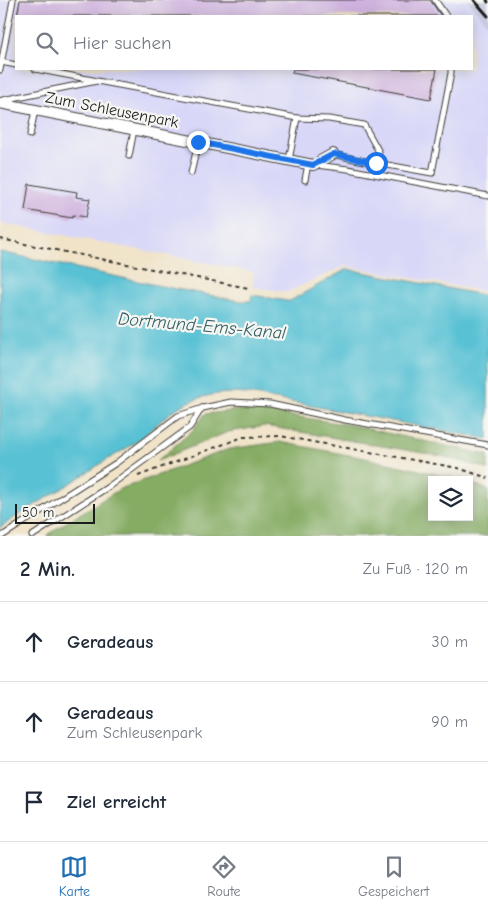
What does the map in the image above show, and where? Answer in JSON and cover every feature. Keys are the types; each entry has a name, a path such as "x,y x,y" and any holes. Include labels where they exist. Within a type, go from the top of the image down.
{"street":[{"name":"Zum Schleusenpark","path":"0,102 310,164"},
{"path":"310,164 334,154"}],"lane":[{"path":"0,70 13,0"},
{"path":"435,0 445,15"},
{"path":"2,62 15,65"},
{"path":"40,70 297,118 330,119 364,125 378,152 376,163"},
{"path":"334,154 432,173 451,70"},
{"path":"0,102 97,81"},
{"path":"30,135 35,110"},
{"path":"289,160 297,118"},
{"path":"129,156 134,130"},
{"path":"191,174 198,142"},
{"path":"305,180 310,164 348,169 488,196"},
{"path":"2,536 116,463 178,416 231,402 270,404 345,420 488,445"},
{"path":"32,536 108,487 190,427 203,408"}],"path":[{"path":"0,239 248,288"},
{"path":"135,477 243,437 280,436 458,468 488,478"}],"shaded area":[{"path":"0,0 467,0 488,25 488,292 345,266 287,292 253,287 254,272 0,223"},
{"path":"467,0 488,0 488,25"}],"green space":[{"path":"247,409 350,425 488,455 488,470 441,456 265,426 228,432 157,461 192,431 205,414"},
{"path":"280,442 446,476 428,476 428,521 473,521 473,484 488,490 488,536 47,536 120,489 229,449"}],"water":[{"name":"Dortmund-Ems-Kanal","path":"0,252 240,301 251,301 252,295 290,301 347,269 488,296 488,439 254,395 232,393 209,395 186,403 178,408 135,443 0,528"}],"building":[{"path":"20,0 430,0 440,15 17,15"},
{"path":"293,70 437,70 431,99 292,73"},
{"path":"29,184 77,192 76,197 90,199 86,217 73,215 72,218 25,210"}],"railway":[{"path":"474,0 488,16"}],"route":[{"path":"198,142 313,165 334,154 376,163"}]}
